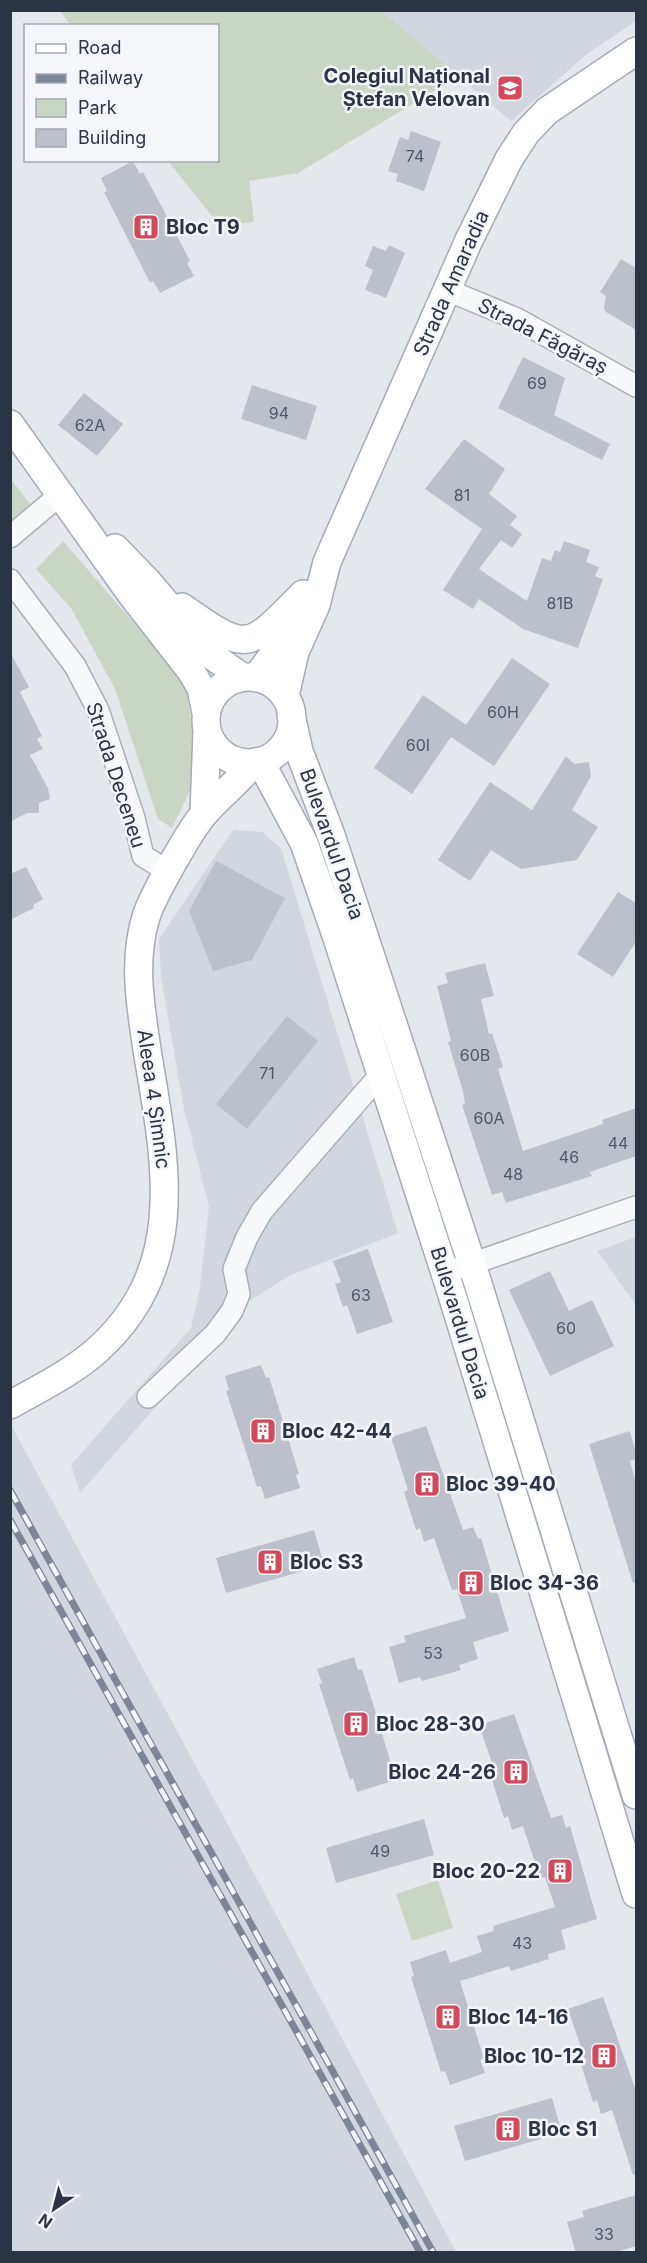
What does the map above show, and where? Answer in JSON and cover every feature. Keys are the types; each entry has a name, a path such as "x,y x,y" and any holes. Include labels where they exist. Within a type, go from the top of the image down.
{"main road":[{"name":"Strada Amaradia","path":"288,706 295,652 316,605 327,562 447,290 503,171 526,133 547,111 636,51"},
{"path":"10,424 131,594 191,671 201,688 207,722 220,752 242,762 257,762"},
{"path":"62,494 148,582 208,653 249,677 267,681 288,706"},
{"name":"Strada Amaradia","path":"249,677 281,644 303,594 327,562"},
{"path":"148,582 223,636 245,640 264,634 303,594"},
{"path":"207,722 210,700 218,689 229,681 249,677"},
{"name":"Bulevardul Dacia","path":"288,706 287,739 280,749 257,762 304,843 445,1273 636,1894"},
{"name":"Bulevardul Dacia","path":"288,706 299,751 330,835 472,1264 636,1795"},
{"name":"Aleea 4 Șimnic","path":"204,814 207,722"},
{"name":"Aleea 4 Șimnic","path":"22,1398 94,1352 128,1317 150,1277 159,1246 165,1200 165,1161 140,1002 139,952 147,915 169,872 204,814 257,762"}],"street":[{"name":"Strada Făgăraș","path":"447,290 517,319 636,386"},
{"path":"10,537 62,494"},
{"name":"Strada Deceneu","path":"10,580 75,666 98,710 134,818 143,856 169,872"},
{"path":"148,1397 215,1334 232,1311 239,1294 234,1269 247,1237 262,1211 381,1074"},
{"path":"445,1273 636,1207"}],"shaded area":[{"name":"Colegiul Național Ștefan Velovan","path":"636,10 636,21 587,54 511,121 382,11"},
{"path":"233,830 262,832 281,848 398,1233 289,1276 249,1301 80,1493 71,1465 191,1328 200,1288 209,1207 183,1104 161,976 159,939"},
{"path":"636,1237 636,1305 597,1251"},
{"path":"11,1425 235,1838 456,2252 11,2252"}],"green space":[{"path":"60,11 382,11 459,76 298,173 249,181 254,222 220,226 169,162 219,162 219,24 70,24"},
{"path":"10,478 33,508 10,529"},
{"path":"63,541 185,682 193,731 190,791 172,828 158,819 115,689 71,608 36,569"},
{"path":"438,1880 453,1928 412,1941 396,1894"}],"building":[{"path":"411,131 441,142 424,191 396,181 398,174 388,171 400,137 408,140"},
{"name":"Bloc T9","path":"134,162 140,174 143,172 162,207 190,261 187,263 194,276 160,293 153,281 150,283 104,192 107,191 101,178"},
{"path":"389,245 405,253 386,298 365,290 373,270 365,266 373,246 386,251"},
{"path":"621,259 636,268 636,330 606,312 604,308 606,296 600,292"},
{"path":"523,357 565,378 554,415 610,444 602,460 498,408"},
{"path":"252,385 317,406 306,440 241,419"},
{"path":"84,393 123,424 97,456 58,425"},
{"path":"464,439 505,469 489,494 517,516 510,525 522,534 512,548 501,540 479,569 527,601 542,558 551,561 555,550 560,552 564,541 590,550 586,562 599,567 595,576 603,579 578,648 523,629 479,599 473,609 443,590 482,529 425,489"},
{"path":"10,652 29,687 20,692 42,736 37,739 43,749 30,755 48,788 50,799 39,803 39,813 27,813 10,822"},
{"path":"512,658 550,684 494,766 451,737 412,794 374,768 423,695 466,725"},
{"path":"566,756 574,764 589,762 591,776 572,810 598,827 577,860 521,869 491,850 470,881 438,860 490,782 532,810"},
{"path":"216,861 285,898 252,960 213,971 189,911"},
{"path":"26,867 43,899 33,905 34,908 10,920 10,874"},
{"path":"618,892 636,903 636,942 613,977 577,954"},
{"path":"485,963 494,996 481,999 489,1034 492,1033 503,1067 498,1069 523,1151 603,1124 602,1120 636,1108 636,1156 590,1172 592,1176 506,1203 502,1192 492,1195 462,1105 465,1104 463,1091 448,1042 451,1041 437,986 448,983 445,973"},
{"path":"287,1016 318,1041 247,1129 216,1104"},
{"path":"368,1249 393,1322 357,1334 347,1305 343,1307 335,1284 341,1282 333,1261"},
{"path":"550,1271 569,1311 592,1300 614,1346 550,1376 509,1290"},
{"name":"Bloc 42-44","path":"261,1365 266,1378 269,1377 299,1474 296,1475 300,1488 265,1499 261,1486 257,1487 226,1391 229,1390 225,1376"},
{"path":"426,1426 463,1530 473,1527 478,1539 481,1538 509,1631 473,1642 478,1659 459,1665 461,1670 422,1681 420,1677 399,1683 389,1647 406,1642 404,1636 466,1618 457,1589 452,1590 434,1538 424,1542 420,1528 416,1530 404,1492 408,1490 391,1437"},
{"path":"630,1431 636,1453 636,1459 630,1461 636,1483 636,1583 633,1583 589,1444"},
{"name":"Bloc S3","path":"314,1530 324,1565 226,1593 216,1558"},
{"name":"Bloc 28-30","path":"354,1657 358,1670 362,1669 392,1767 388,1768 392,1781 357,1792 353,1778 350,1780 319,1684 322,1683 317,1669"},
{"path":"514,1714 551,1818 562,1815 566,1828 570,1826 597,1919 561,1930 566,1949 548,1954 549,1959 511,1971 509,1966 460,1981 484,2059 480,2060 485,2073 450,2085 445,2071 441,2072 411,1977 414,1976 410,1962 446,1950 450,1963 482,1952 477,1936 494,1931 493,1926 555,1907 545,1877 540,1878 523,1826 512,1830 508,1816 504,1818 492,1780 497,1778 479,1725"},
{"path":"424,1819 434,1855 336,1883 326,1848"},
{"name":"Bloc 10-12","path":"603,1997 636,2091 636,2175 633,2175 612,2110 601,2114 597,2100 593,2102 581,2064 586,2062 568,2009"},
{"name":"Bloc S1","path":"552,2098 562,2133 465,2161 454,2126"},
{"path":"636,2195 636,2246 613,2253 576,2253 567,2222 584,2217 582,2211"}],"railway":[{"path":"10,1490 433,2252"},
{"path":"10,1520 420,2252"}],"place":[{"name":"Colegiul Național Ștefan Velovan","path":"510,88"},
{"name":"Bloc T9","path":"146,227"},
{"name":"Bloc 42-44","path":"263,1431"},
{"name":"Bloc 39-40","path":"427,1484"},
{"name":"Bloc S3","path":"270,1562"},
{"name":"Bloc 34-36","path":"471,1583"},
{"name":"Bloc 28-30","path":"356,1724"},
{"name":"Bloc 24-26","path":"516,1772"},
{"name":"Bloc 20-22","path":"560,1871"},
{"name":"Bloc 14-16","path":"448,2017"},
{"name":"Bloc 10-12","path":"604,2056"},
{"name":"Bloc S1","path":"508,2129"}]}
